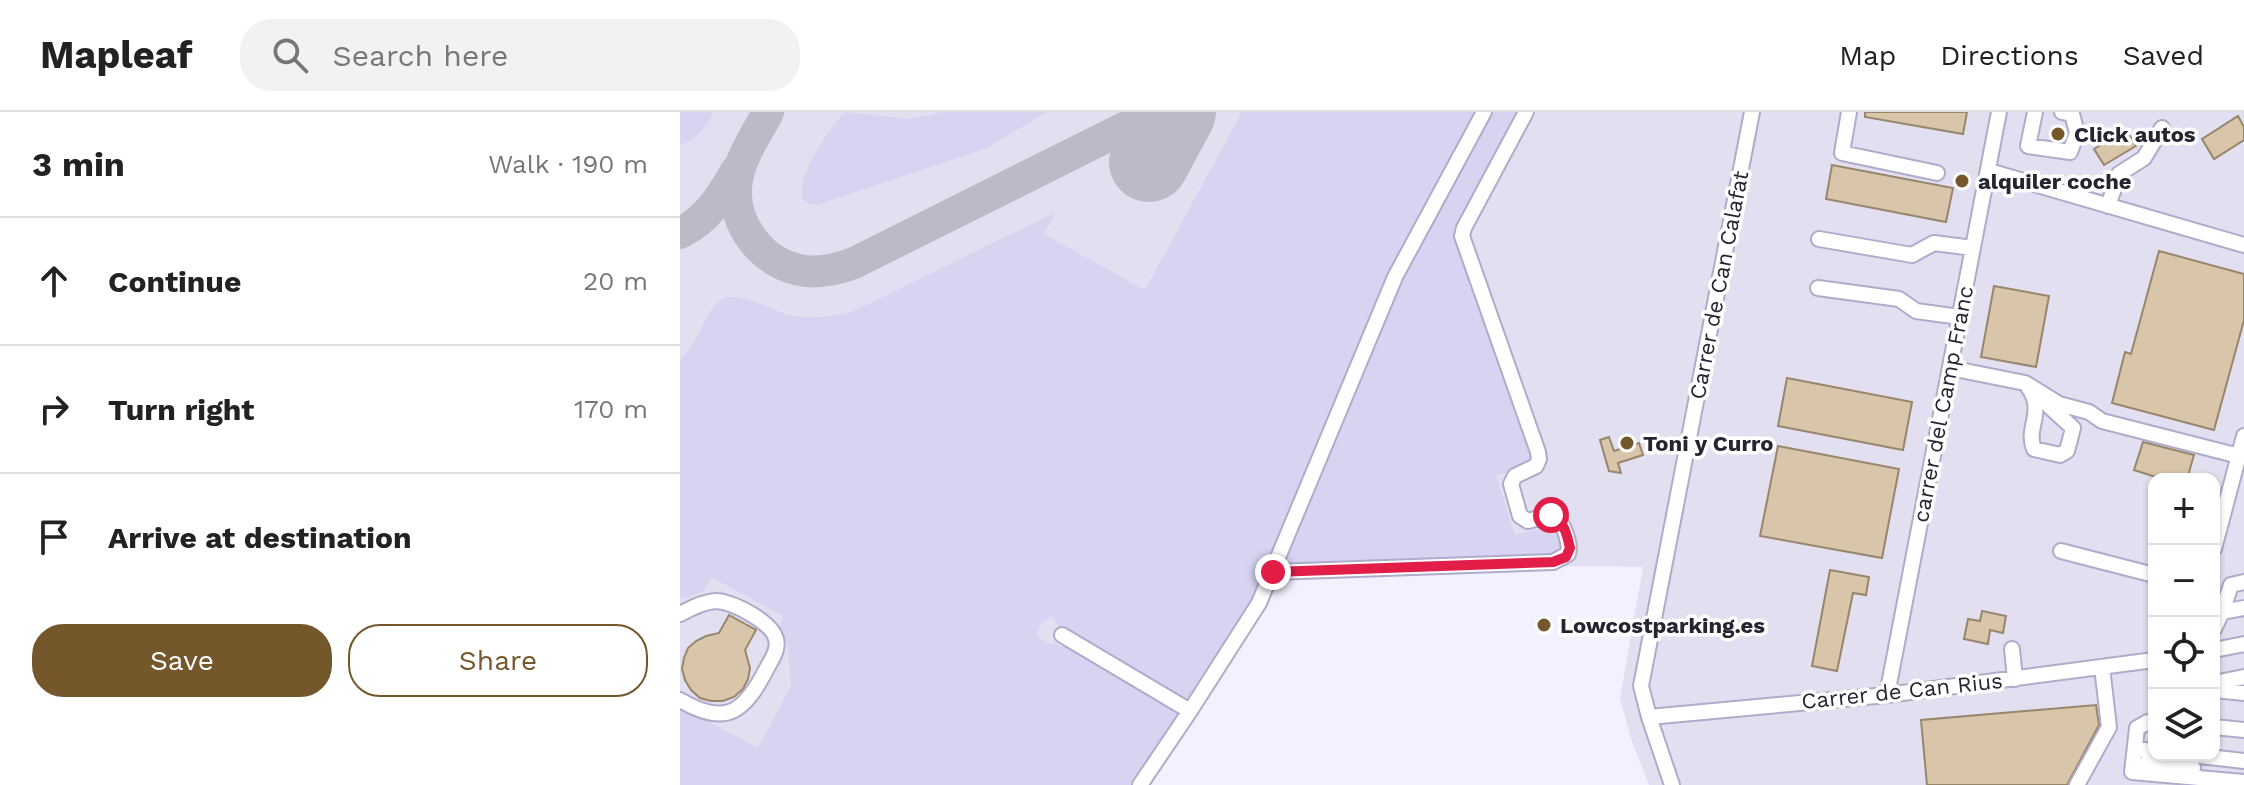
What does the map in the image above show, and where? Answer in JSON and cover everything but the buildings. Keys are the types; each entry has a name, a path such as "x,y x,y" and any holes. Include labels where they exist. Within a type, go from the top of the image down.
{"street":[{"path":"1140,785 1250,619 1273,572 1395,277 1484,112"},
{"path":"1273,572 1553,562 1568,554 1569,543 1557,518 1547,516 1528,521 1520,516 1511,484 1515,476 1536,466 1538,452 1462,236 1526,112"},
{"name":"Carrer de Can Calafat","path":"1672,785 1641,686 1752,112"},
{"path":"1849,112 1842,153 1937,173"},
{"name":"carrer del Camp Franc","path":"1887,695 1999,112"},
{"path":"2035,112 2028,146 2070,152 2077,133 2072,114 2062,112"},
{"path":"2108,206 2119,174 2144,158 2162,128"},
{"path":"1989,171 2244,245"},
{"path":"1819,239 1912,255 1934,243 1973,248"},
{"path":"1818,288 1899,299 1916,311 1960,317"},
{"path":"1950,368 2025,383 2059,404 2089,412 2102,421 2239,456"},
{"path":"2025,383 2037,406 2031,443 2034,449 2060,455 2067,451 2073,428 2050,407 2041,393"},
{"path":"2215,545 2244,436"},
{"path":"2061,551 2148,573"},
{"path":"2220,617 2231,585 2244,582"},
{"path":"680,614 708,602 730,603 769,625 777,648 756,690 742,706 719,714 706,713 680,700"},
{"path":"2222,612 2244,608"},
{"path":"1062,635 1190,711"},
{"path":"2220,649 2244,644"},
{"path":"2012,649 2015,679"},
{"name":"Carrer de Can Rius","path":"1649,717 1887,695 2148,661"},
{"path":"2077,785 2109,727 2102,667"},
{"path":"2220,682 2244,677"},
{"path":"2220,691 2244,693"},
{"path":"2134,756 2137,728 2148,722"},
{"path":"2220,728 2244,730"},
{"path":"2134,756 2148,746"},
{"path":"2220,749 2244,752"},
{"path":"2134,756 2148,752"},
{"path":"2134,756 2244,772"},
{"path":"2134,756 2244,782"},
{"path":"2220,758 2244,761"}],"shaded area":[{"path":"680,112 2244,112 2244,785 1649,785 1631,739 1620,698 1643,567 1583,566 1278,578 1261,614 1149,785 680,785"},
{"path":"680,112 714,112 700,132 680,146"},
{"path":"846,112 909,119 943,112 1047,112 985,149 817,205 810,204 802,199 808,166"},
{"path":"1242,112 1478,112 1251,607 1187,705 1061,630 1052,616 1040,625 1037,636 1050,644 1061,647 1065,641 1183,711 1134,785 680,785 680,707 758,748 791,686 788,647 779,626 783,616 711,577 703,592 680,599 680,360 714,306 722,299 737,297 793,316 831,316 854,311 1056,212 1044,234 1145,290"},
{"path":"1489,112 1523,112 1461,227 1535,454 1529,464 1496,476 1515,535 1556,525 1566,545 1558,557 1282,565 1401,277"}],"taxiway":[{"path":"768,112 739,171 736,196 739,212 744,226 763,251 789,267 805,271 830,270 854,263 1156,112"},
{"path":"680,233 706,214 736,171"}],"runway":[{"path":"1149,162 1176,112"}],"place":[{"name":"Click autos","path":"2058,134"},
{"name":"alquiler coche","path":"1962,181"},
{"name":"Toni y Curro","path":"1627,443"},
{"name":"Lowcostparking.es","path":"1544,625"}],"route":[{"path":"1273,572 1558,561 1566,557 1570,548 1562,523 1551,515"}]}
